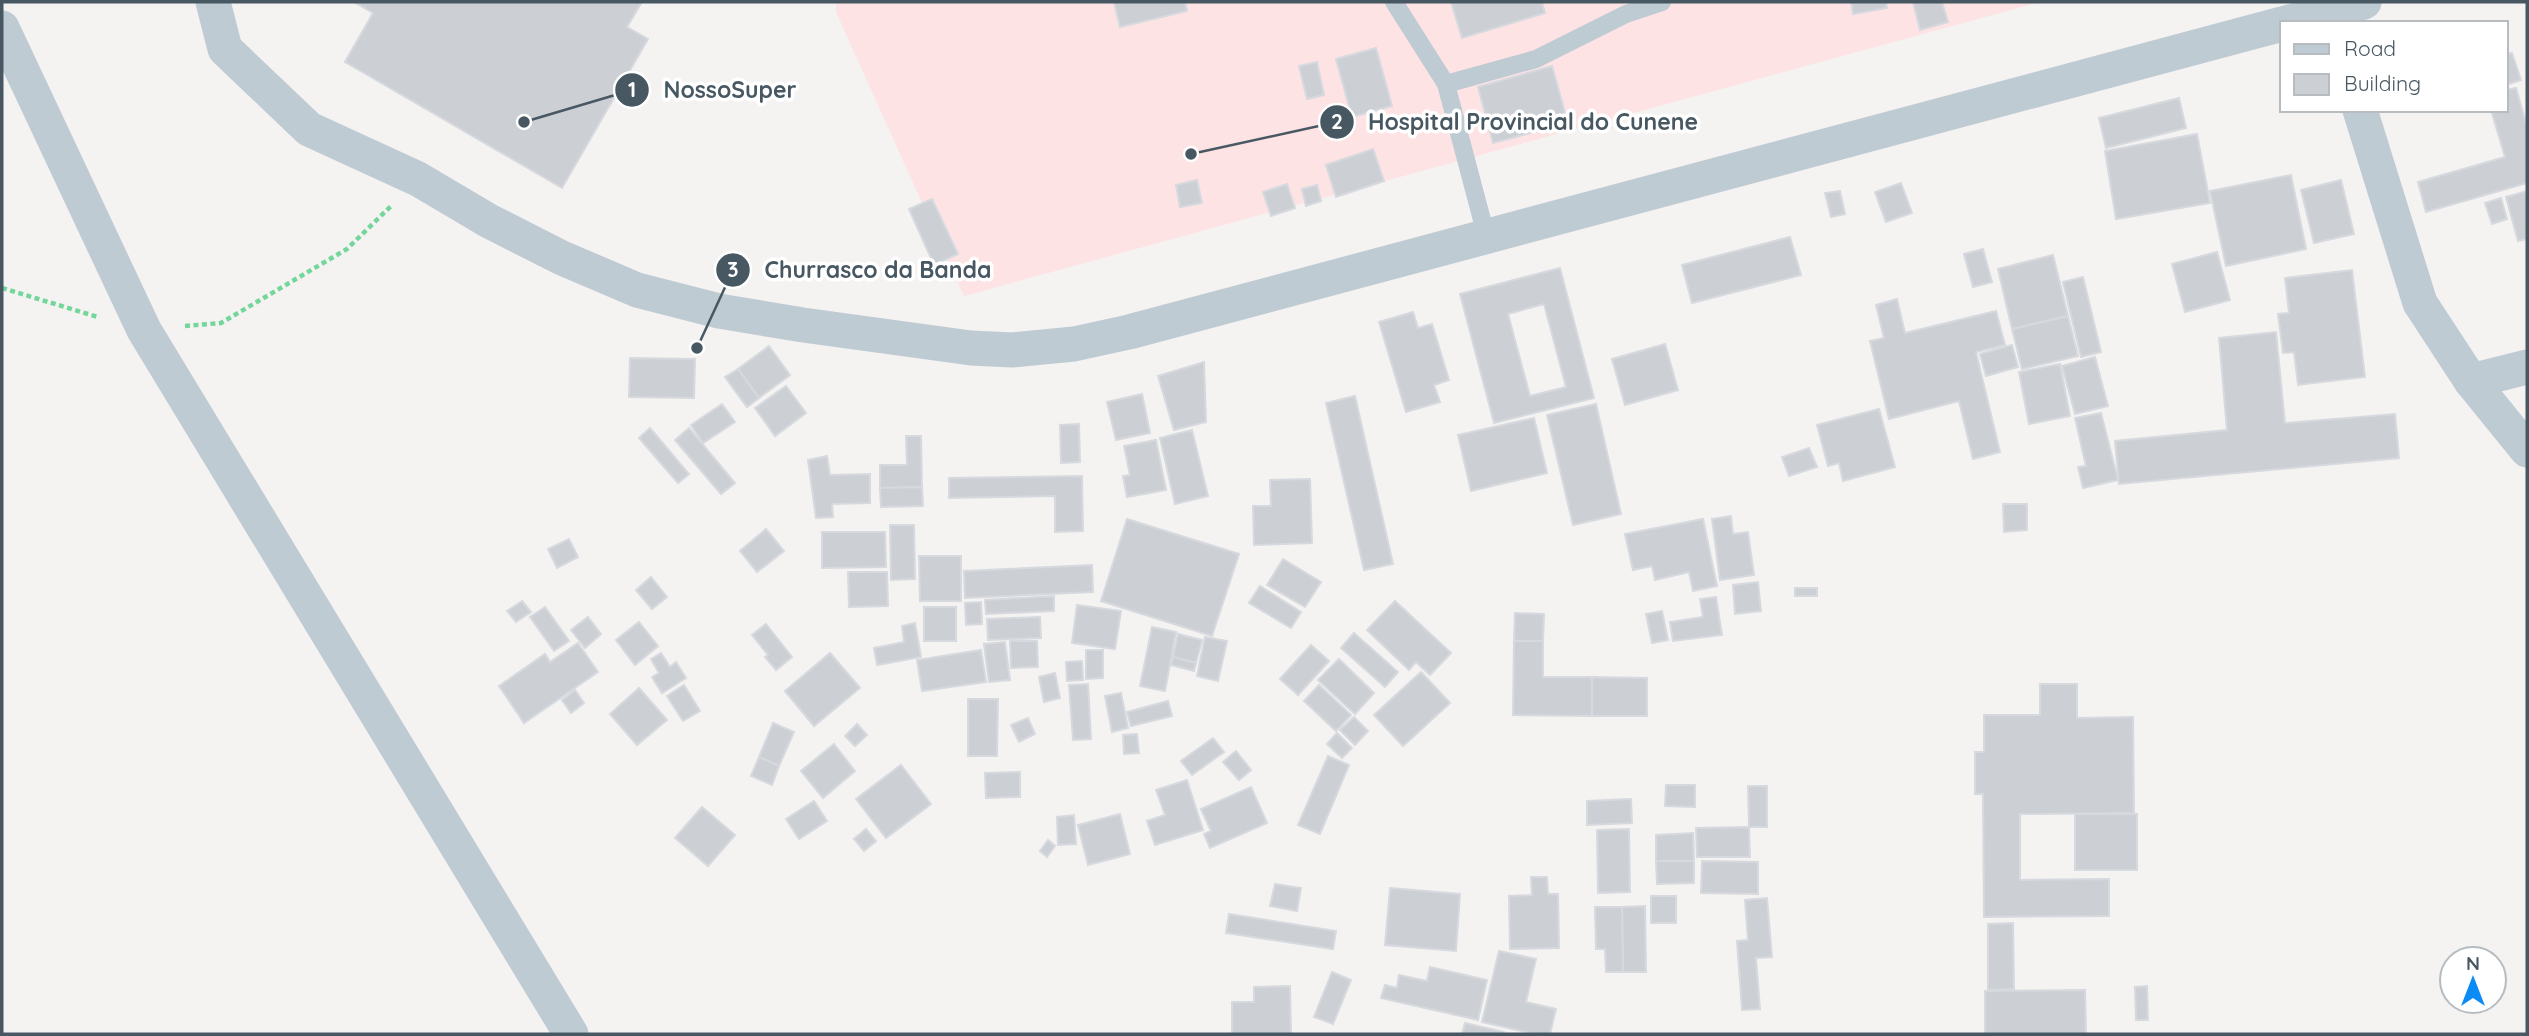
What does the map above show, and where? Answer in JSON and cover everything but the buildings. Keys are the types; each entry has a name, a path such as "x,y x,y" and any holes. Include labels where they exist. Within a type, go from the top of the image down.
{"street":[{"path":"213,2 225,49 309,129 418,179 489,221 562,258 637,290 719,311 897,339 999,349 1074,344 1129,331 2269,20 2331,17 2364,2"},
{"path":"2,28 144,330 571,1034"},
{"path":"2361,112 2420,303 2472,381 2527,450"},
{"path":"2472,381 2527,367"}],"lane":[{"path":"1394,2 1446,84 1486,235"},
{"path":"1446,84 1536,59 1626,14 1662,2"}],"path":[{"path":"2,288 144,330 221,323 346,249 418,179"}],"shaded area":[{"path":"836,2 2040,2 964,296 836,12"}],"place":[{"name":"NossoSuper","path":"524,122"},
{"name":"Hospital Provincial do Cunene","path":"1191,154"},
{"name":"Churrasco da Banda","path":"697,348"}]}
